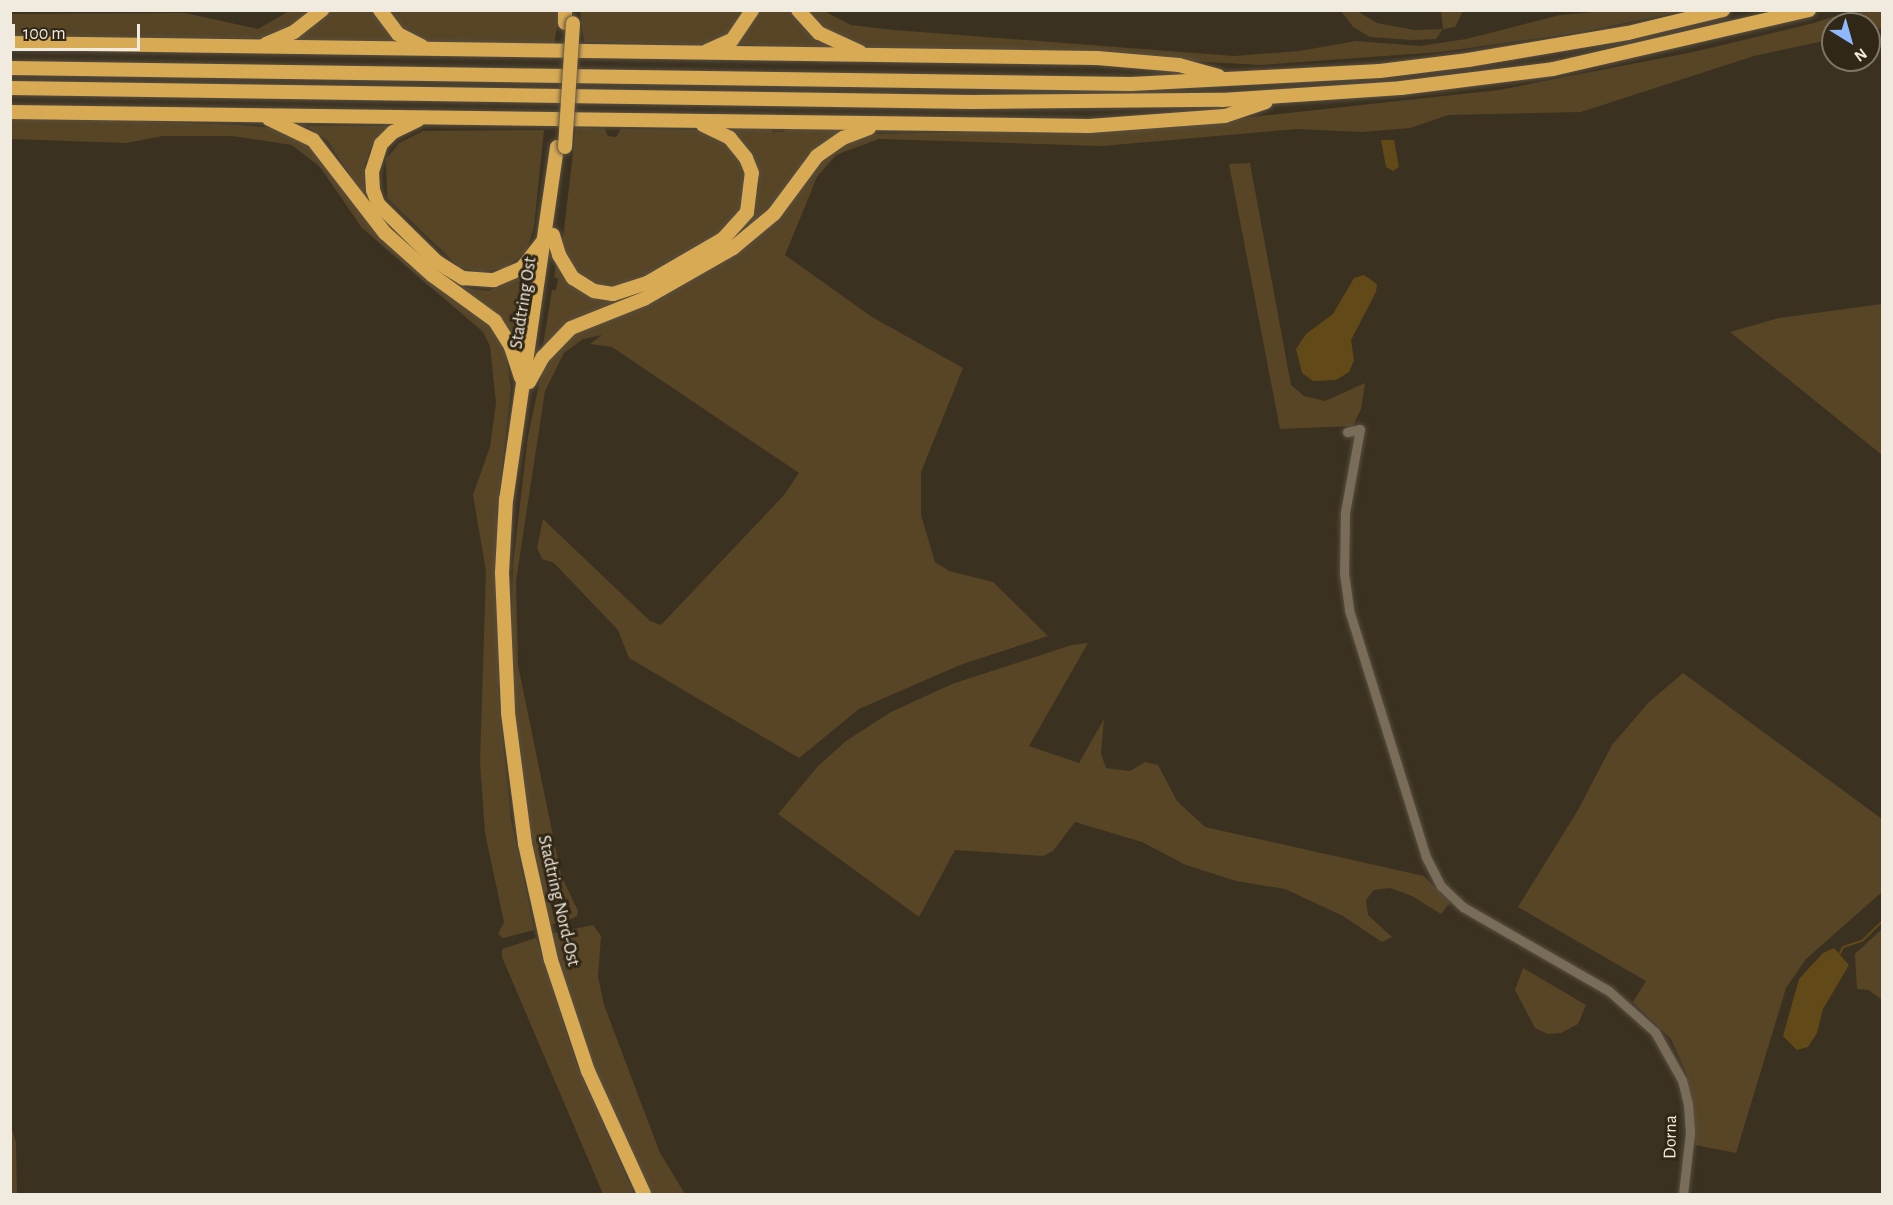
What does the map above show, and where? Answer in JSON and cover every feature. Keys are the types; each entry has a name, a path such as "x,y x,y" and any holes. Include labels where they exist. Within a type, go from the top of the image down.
{"highway":[{"path":"254,47 294,32 322,10"},
{"path":"380,10 398,34 429,50"},
{"path":"700,54 732,40 752,10"},
{"path":"798,10 819,33 871,56"},
{"path":"10,68 1131,84 1380,71 1479,58 1628,33 1723,10"},
{"path":"10,88 972,102 1283,97 1401,88 1553,69 1809,10"},
{"name":"Stadtring Ost","path":"525,381 561,147 569,17"},
{"path":"10,43 1098,58 1179,66 1232,80"},
{"path":"10,112 1089,126 1179,122 1225,116 1283,97"},
{"path":"252,115 282,123 313,140 327,152 361,206 385,233 432,275 495,321 511,347 525,381"},
{"path":"426,117 406,124 381,144 372,172 378,204 437,262 463,278 477,281 494,280 522,268 549,236 573,278 594,291 613,294 647,283 723,239 747,212 752,173 746,158 730,138 693,121"},
{"path":"525,381 543,357 571,328 644,299 734,248 774,214 805,170 830,146 884,124"},
{"name":"Stadtring Nord-Ost","path":"525,381 504,600 512,760 534,893 551,960 588,1071 644,1194"}],"street":[{"name":"Dorna","path":"1347,432 1360,429 1345,512 1344,573 1349,610 1417,833 1433,871 1441,886 1463,907 1609,991 1632,1009 1663,1043 1682,1080 1690,1133 1683,1194"}],"shaded area":[{"path":"376,10 403,44 284,42 328,11"},
{"path":"757,10 793,11 834,47 831,51 757,51 757,45 737,44 728,47 743,36"},
{"path":"1617,10 1684,11 1575,33 1440,52 1261,65 989,50 874,48 856,45 824,30 804,11 824,11 851,25 894,30 1234,56 1299,51 1356,41 1420,46 1466,39 1560,15"},
{"path":"289,11 316,11 281,34 261,38 11,39 11,14 185,13 258,29"},
{"path":"384,11 558,11 558,23 554,44 449,44 426,42 405,34"},
{"path":"580,11 748,11 726,38 706,45 584,42"},
{"path":"1341,11 1357,11 1377,23 1414,30 1443,29 1436,39 1370,37 1353,27"},
{"path":"1441,11 1463,11 1455,27 1443,29"},
{"path":"1882,11 1882,28 1881,12 1848,12"},
{"path":"1821,21 1821,42 1754,56 1581,112 1448,115 1410,128 1362,132 1297,129 1102,146 879,139 836,155 817,177 785,255 872,317 963,368 921,472 921,515 935,562 949,571 993,582 1048,636 960,665 859,709 799,758 629,658 618,630 554,563 542,559 537,548 543,519 650,621 661,625 784,495 799,473 612,347 590,344 602,335 583,339 564,353 545,391 516,581 518,665 561,875 578,911 577,916 569,920 547,926 518,766 511,652 513,564 528,436 541,375 560,345 577,331 728,256 825,155 869,134 1140,129 1499,90 1693,52"},
{"path":"10,116 240,125 274,128 294,136 322,157 371,227 414,267 495,330 505,349 511,388 497,509 499,706 511,820 534,930 503,938 498,934 504,922 485,833 480,762 486,571 473,495 490,447 496,403 490,346 483,332 362,228 320,167 292,145 232,136 163,136 126,143 11,139"},
{"path":"307,126 389,126 370,148 364,167 364,195 327,140"},
{"path":"576,127 605,129 608,136 616,137 621,129 702,130 717,136 736,152 746,171 742,212 723,233 635,283 618,289 598,287 572,269 562,247"},
{"path":"729,127 771,128 773,132 784,132 785,128 852,129 749,231 542,351 552,290 556,290 558,279 554,277 557,260 601,297 720,245 738,232 755,205 759,183 754,163 727,131"},
{"path":"544,130 534,227 527,250 506,268 480,272 459,267 387,198 386,159 399,143 423,131"},
{"path":"1381,140 1394,140 1399,167 1393,171 1386,167"},
{"path":"1250,163 1291,385 1304,396 1325,401 1365,383 1361,409 1353,426 1280,429 1229,164"},
{"path":"529,271 518,356 506,328 464,288 489,291"},
{"path":"1364,275 1377,284 1376,292 1351,340 1354,360 1349,372 1336,380 1313,381 1302,373 1296,349 1306,334 1333,314 1354,278"},
{"path":"1882,304 1882,455 1730,332 1779,318"},
{"path":"1088,643 1029,746 1079,763 1104,719 1101,754 1106,768 1130,771 1145,762 1158,765 1177,801 1205,827 1424,876 1450,903 1441,914 1412,896 1390,888 1374,890 1366,900 1368,915 1392,937 1382,942 1343,916 1285,889 1236,881 1186,865 1142,842 1075,822 1053,851 1043,856 955,850 919,917 778,814 818,766 846,741 891,712 952,684 1072,645"},
{"path":"1683,673 1882,819 1882,892 1806,959 1786,988 1736,1153 1695,1145 1687,1075 1671,1039 1633,1002 1646,981 1518,907 1578,810 1612,745 1648,703"},
{"path":"593,925 601,936 598,977 604,1005 660,1153 685,1194 651,1194 589,1058 550,934"},
{"path":"1882,929 1882,1000 1869,990 1857,989 1855,954"},
{"path":"536,938 576,1063 634,1194 603,1194 502,957 502,949"},
{"path":"1834,948 1849,965 1823,1009 1817,1033 1808,1047 1797,1050 1783,1036 1799,979 1823,953"},
{"path":"1523,968 1586,1005 1578,1024 1561,1033 1548,1034 1535,1028 1515,990"},
{"path":"10,1124 16,1142 17,1194 11,1194"}],"waterway":[{"path":"1840,953 1843,947 1862,941 1882,922"}]}
